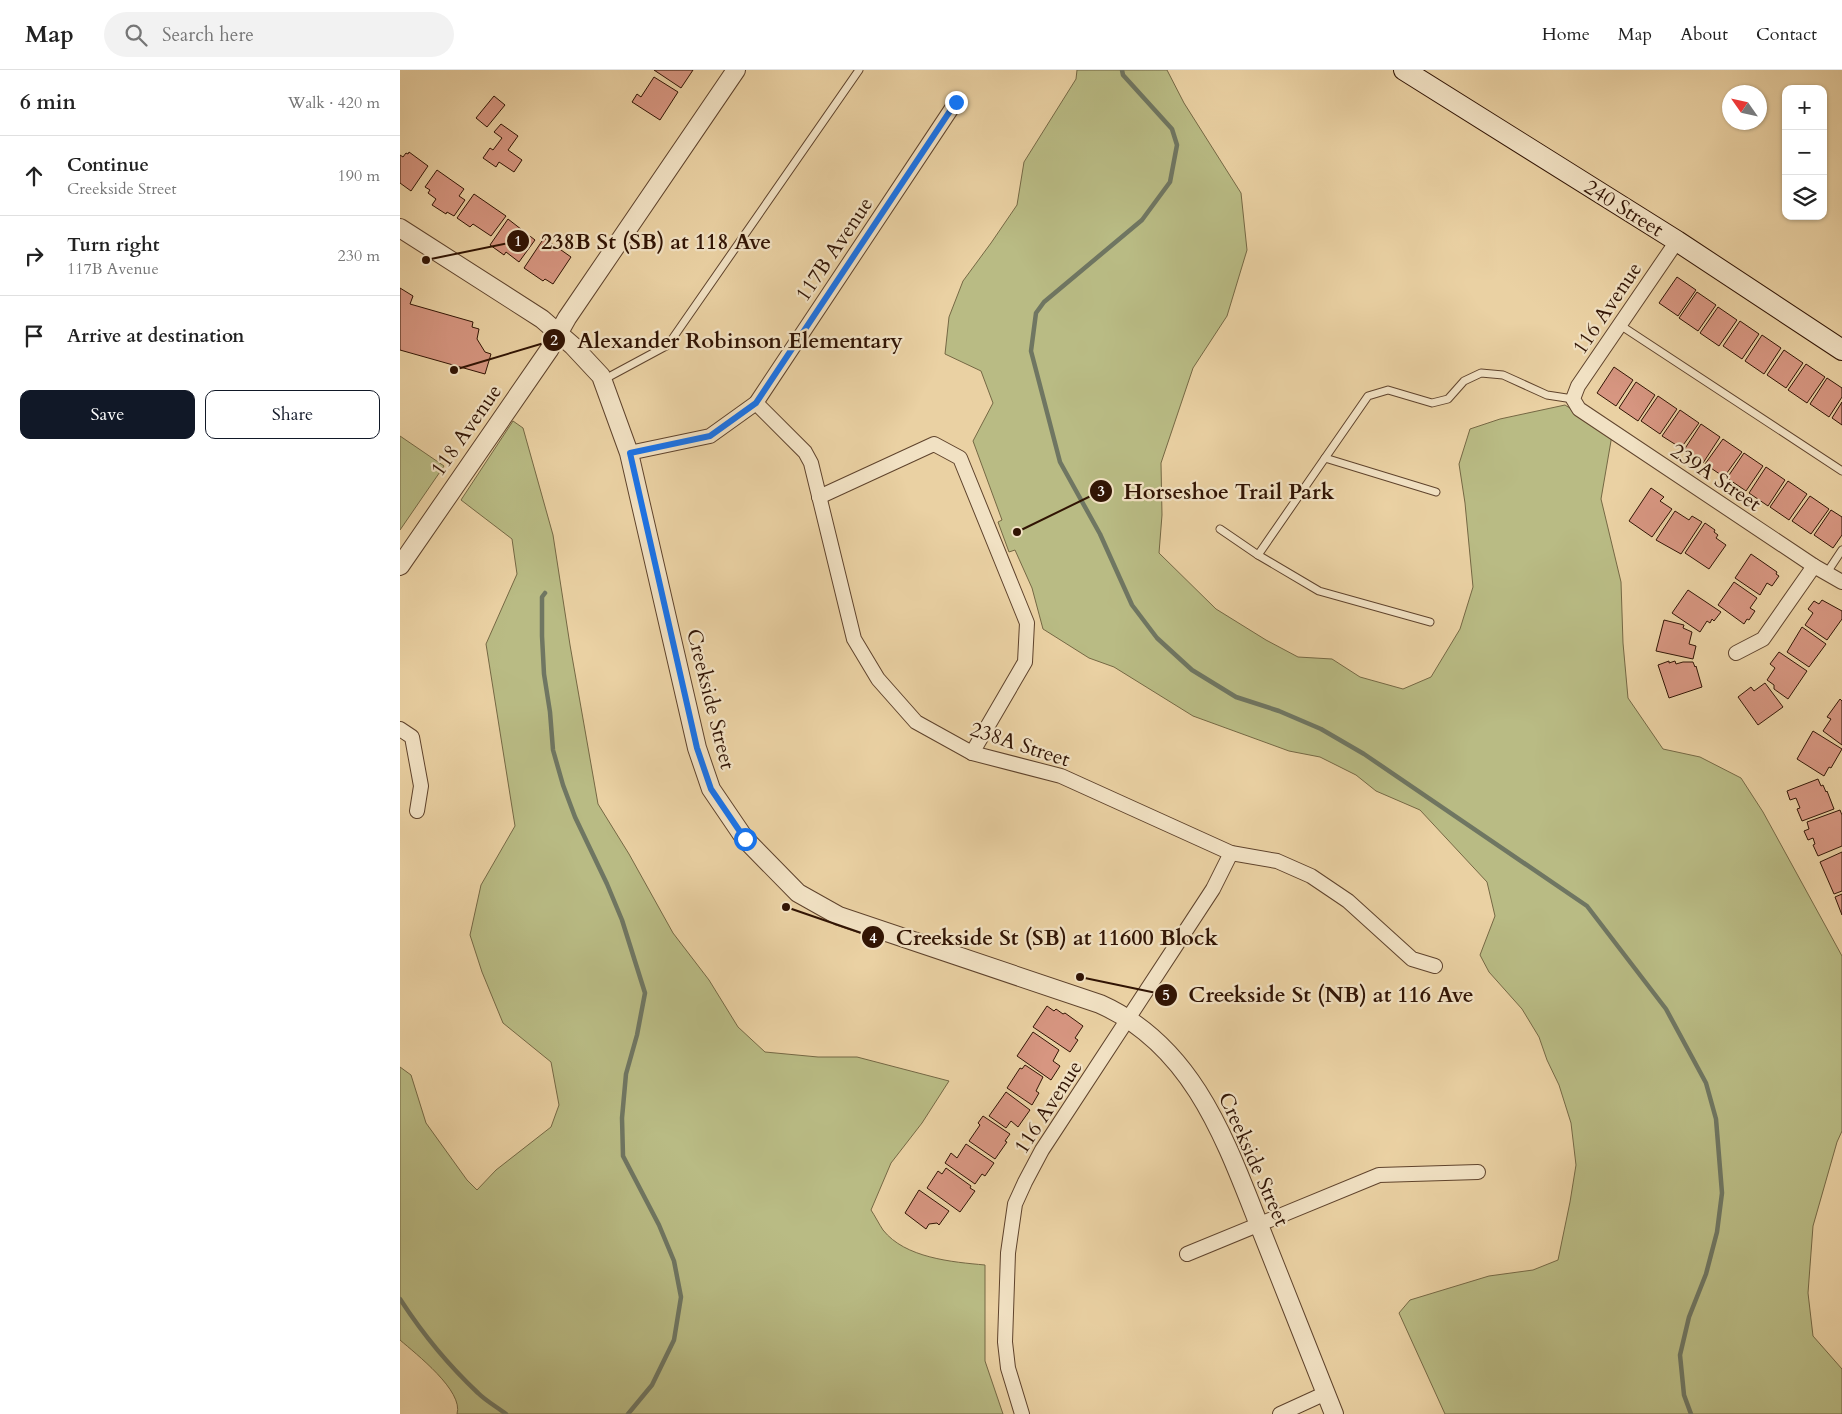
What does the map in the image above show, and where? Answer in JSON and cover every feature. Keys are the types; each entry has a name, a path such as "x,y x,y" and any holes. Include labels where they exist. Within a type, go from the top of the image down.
{"main road":[{"name":"240 Street","path":"1404,70 1677,242 1842,350"}],"street":[{"name":"118 Avenue","path":"400,566 549,350 559,332 736,70"},
{"name":"117B Avenue","path":"630,453 710,436 756,403 956,102"},
{"name":"Creekside Street","path":"400,228 542,319 559,332 595,370 602,381 630,453 697,748 711,789 745,839 798,893 839,916 1100,1004 1129,1018 1150,1034 1172,1056 1198,1089 1218,1125 1334,1414"},
{"name":"116 Avenue","path":"1573,399 1578,386 1677,242"},
{"name":"239A Street","path":"1573,399 1579,409 1826,574 1842,582"},
{"name":"238A Street","path":"756,403 805,452 811,463 854,639 878,680 916,722 972,753 1061,776 1231,853 1277,861 1311,876 1348,901 1412,959 1435,966"},
{"path":"819,497 934,444 960,458 1027,623 1025,662 972,753"},
{"path":"1736,653 1763,639 1814,566"},
{"path":"400,729 412,737 421,786 417,811"},
{"name":"116 Avenue","path":"1022,1414 1008,1368 1004,1342 1008,1253 1015,1204 1042,1150 1213,889 1231,853"},
{"path":"1187,1254 1379,1175 1478,1172"},
{"path":"1280,1414 1326,1393"}],"lane":[{"path":"602,381 668,345 859,70"},
{"path":"1620,325 1842,471"},
{"path":"1258,555 1368,396 1388,390 1432,403 1448,399 1464,381 1481,373 1503,374 1547,395 1573,399"},
{"path":"1325,458 1436,492"},
{"path":"1220,529 1258,555 1319,591 1430,622"},
{"path":"1826,574 1842,550"}],"green space":[{"path":"1077,70 1167,70 1184,103 1241,193 1247,250 1227,316 1193,368 1161,463 1162,515 1159,553 1216,609 1298,657 1332,659 1360,677 1403,689 1431,677 1460,629 1473,587 1465,503 1459,464 1470,429 1500,419 1565,405 1612,435 1601,499 1621,582 1623,643 1628,698 1663,749 1700,757 1741,778 1763,812 1842,956 1842,1131 1837,1142 1813,1226 1808,1293 1813,1336 1842,1369 1842,1414 1445,1414 1399,1313 1410,1300 1489,1276 1533,1270 1558,1260 1576,1165 1571,1123 1559,1085 1539,1037 1522,1009 1489,972 1480,955 1495,916 1487,882 1420,810 1376,791 1356,775 1320,757 1289,751 1193,716 1114,667 1089,658 1043,629 1032,588 1015,550 1009,552 998,522 1002,520 973,441 993,403 981,371 945,354 949,317 963,281 1017,205 1024,162 1076,79"},
{"path":"513,421 523,428 553,535 598,804 629,854 673,933 709,980 738,1027 765,1052 818,1057 857,1057 949,1081 922,1123 891,1163 871,1210 883,1230 892,1239 916,1253 944,1260 985,1265 985,1361 1003,1414 457,1414 457,1405 446,1384 400,1340 400,1067 411,1075 426,1123 467,1180 477,1190 496,1170 551,1127 559,1105 551,1062 503,1023 482,972 470,935 481,885 515,826 486,644 517,574 512,539 461,500"},
{"path":"400,436 444,466 400,530"}],"building":[{"path":"654,70 693,70 681,88"},
{"path":"654,77 678,92 660,120 632,102 637,94 641,97"},
{"path":"494,96 505,105 487,127 476,118"},
{"path":"501,124 518,136 508,150 522,160 514,172 499,162 496,167 483,158 490,148 493,150 502,138 494,132"},
{"path":"409,152 428,166 411,191 400,183 400,155 403,157"},
{"path":"437,170 464,189 459,196 465,200 454,216 447,212 446,214 432,205 436,199 428,193 430,190 425,187"},
{"path":"474,194 506,216 491,236 473,224 470,227 457,218"},
{"path":"508,219 535,240 519,262 506,252 504,255 490,245"},
{"path":"544,238 571,257 553,284 545,279 543,281 524,268"},
{"path":"1677,277 1696,290 1678,316 1659,303"},
{"path":"400,288 413,296 410,304 473,322 472,327 479,329 477,339 485,352 491,354 485,374 400,350"},
{"path":"1697,292 1716,305 1698,331 1679,318"},
{"path":"1718,307 1737,320 1719,346 1700,333"},
{"path":"1740,321 1759,334 1742,359 1723,346"},
{"path":"1762,335 1781,348 1764,374 1745,361"},
{"path":"1784,350 1803,363 1786,388 1767,375"},
{"path":"1806,364 1825,377 1807,403 1788,390"},
{"path":"1614,367 1633,380 1616,406 1597,393"},
{"path":"1827,378 1842,388 1842,397 1829,417 1810,404"},
{"path":"1636,382 1655,395 1638,421 1619,408"},
{"path":"1658,396 1677,409 1660,434 1641,421"},
{"path":"1842,402 1842,425 1832,418"},
{"path":"1680,410 1699,423 1681,448 1662,436"},
{"path":"1701,424 1720,437 1703,463 1684,450"},
{"path":"1723,439 1742,452 1724,477 1705,464"},
{"path":"1744,453 1763,466 1746,491 1727,478"},
{"path":"1766,467 1785,480 1768,506 1749,493"},
{"path":"1788,481 1807,494 1789,520 1770,507"},
{"path":"1651,488 1664,497 1660,501 1672,509 1652,537 1629,521"},
{"path":"1810,496 1829,509 1811,534 1792,521"},
{"path":"1831,510 1842,517 1842,535 1833,548 1814,535"},
{"path":"1675,511 1689,520 1692,516 1702,522 1681,554 1656,540"},
{"path":"1705,523 1715,530 1714,532 1718,535 1716,538 1726,545 1709,569 1685,553"},
{"path":"1751,554 1777,572 1776,574 1779,576 1772,586 1767,583 1760,595 1735,578"},
{"path":"1734,582 1757,598 1750,608 1755,611 1744,624 1718,605"},
{"path":"1688,590 1721,612 1714,621 1712,619 1710,623 1707,621 1700,632 1672,613"},
{"path":"1822,600 1842,611 1842,619 1827,640 1805,625 1813,613 1808,609 1814,601 1819,604"},
{"path":"1664,620 1684,625 1683,628 1692,632 1689,644 1696,646 1693,659 1656,651"},
{"path":"1802,627 1826,644 1809,667 1787,652"},
{"path":"1779,652 1807,671 1788,699 1774,689 1774,685 1767,680 1775,668 1770,664"},
{"path":"1669,661 1669,663 1675,661 1676,664 1693,662 1702,687 1669,698 1658,665"},
{"path":"1765,683 1783,707 1758,725 1738,697 1751,687 1754,691"},
{"path":"1840,699 1842,701 1842,745 1823,731 1831,719 1827,717"},
{"path":"1813,731 1842,749 1824,776 1797,759"},
{"path":"1818,779 1821,786 1823,785 1827,791 1834,809 1802,821 1797,809 1800,808 1796,798 1790,800 1787,791"},
{"path":"1840,810 1842,815 1842,846 1818,856 1813,845 1815,844 1813,838 1808,840 1804,831 1809,829 1807,822"},
{"path":"1842,852 1842,891 1834,894 1820,862"},
{"path":"1842,894 1842,915 1835,897"},
{"path":"1047,1006 1054,1011 1056,1009 1063,1014 1065,1013 1083,1026 1075,1038 1078,1040 1070,1052 1033,1027"},
{"path":"1033,1032 1059,1050 1053,1061 1060,1066 1051,1080 1017,1056"},
{"path":"1025,1065 1043,1077 1036,1091 1039,1093 1032,1105 1007,1088 1020,1068 1022,1069"},
{"path":"1006,1092 1030,1110 1018,1127 1011,1121 1006,1128 989,1116"},
{"path":"983,1116 1010,1134 1005,1141 1007,1142 995,1159 969,1141 980,1125 978,1123"},
{"path":"966,1144 994,1163 985,1176 982,1174 975,1184 945,1163 951,1153 957,1158"},
{"path":"946,1168 975,1191 960,1212 927,1188 938,1171 942,1174"},
{"path":"919,1190 949,1211 939,1225 937,1223 929,1224 926,1229 905,1213"}],"waterway":[{"path":"1122,70 1123,75 1172,129 1177,145 1170,182 1142,220 1044,302 1036,313 1031,351 1060,462 1100,534 1132,605 1157,638 1192,670 1236,697 1279,711 1321,729 1364,754 1587,906 1666,1009 1706,1083 1716,1119 1722,1193 1717,1232 1706,1274 1689,1317 1680,1355 1684,1395 1691,1414"},
{"path":"545,593 542,597 542,636 544,674 553,750 575,817 622,920 645,993 637,1035 626,1074 622,1118 623,1156 659,1225 674,1261 681,1297 674,1340 652,1385 628,1414"},
{"path":"400,1299 426,1336 456,1371 481,1396 506,1414"}],"place":[{"name":"238B St (SB) at 118 Ave","path":"426,260"},
{"name":"Alexander Robinson Elementary","path":"454,370"},
{"name":"Horseshoe Trail Park","path":"1017,532"},
{"name":"Creekside St (SB) at 11600 Block","path":"786,907"},
{"name":"Creekside St (NB) at 116 Ave","path":"1080,977"}],"route":[{"path":"745,839 711,789 697,748 630,453 710,436 756,403 956,102"}]}
